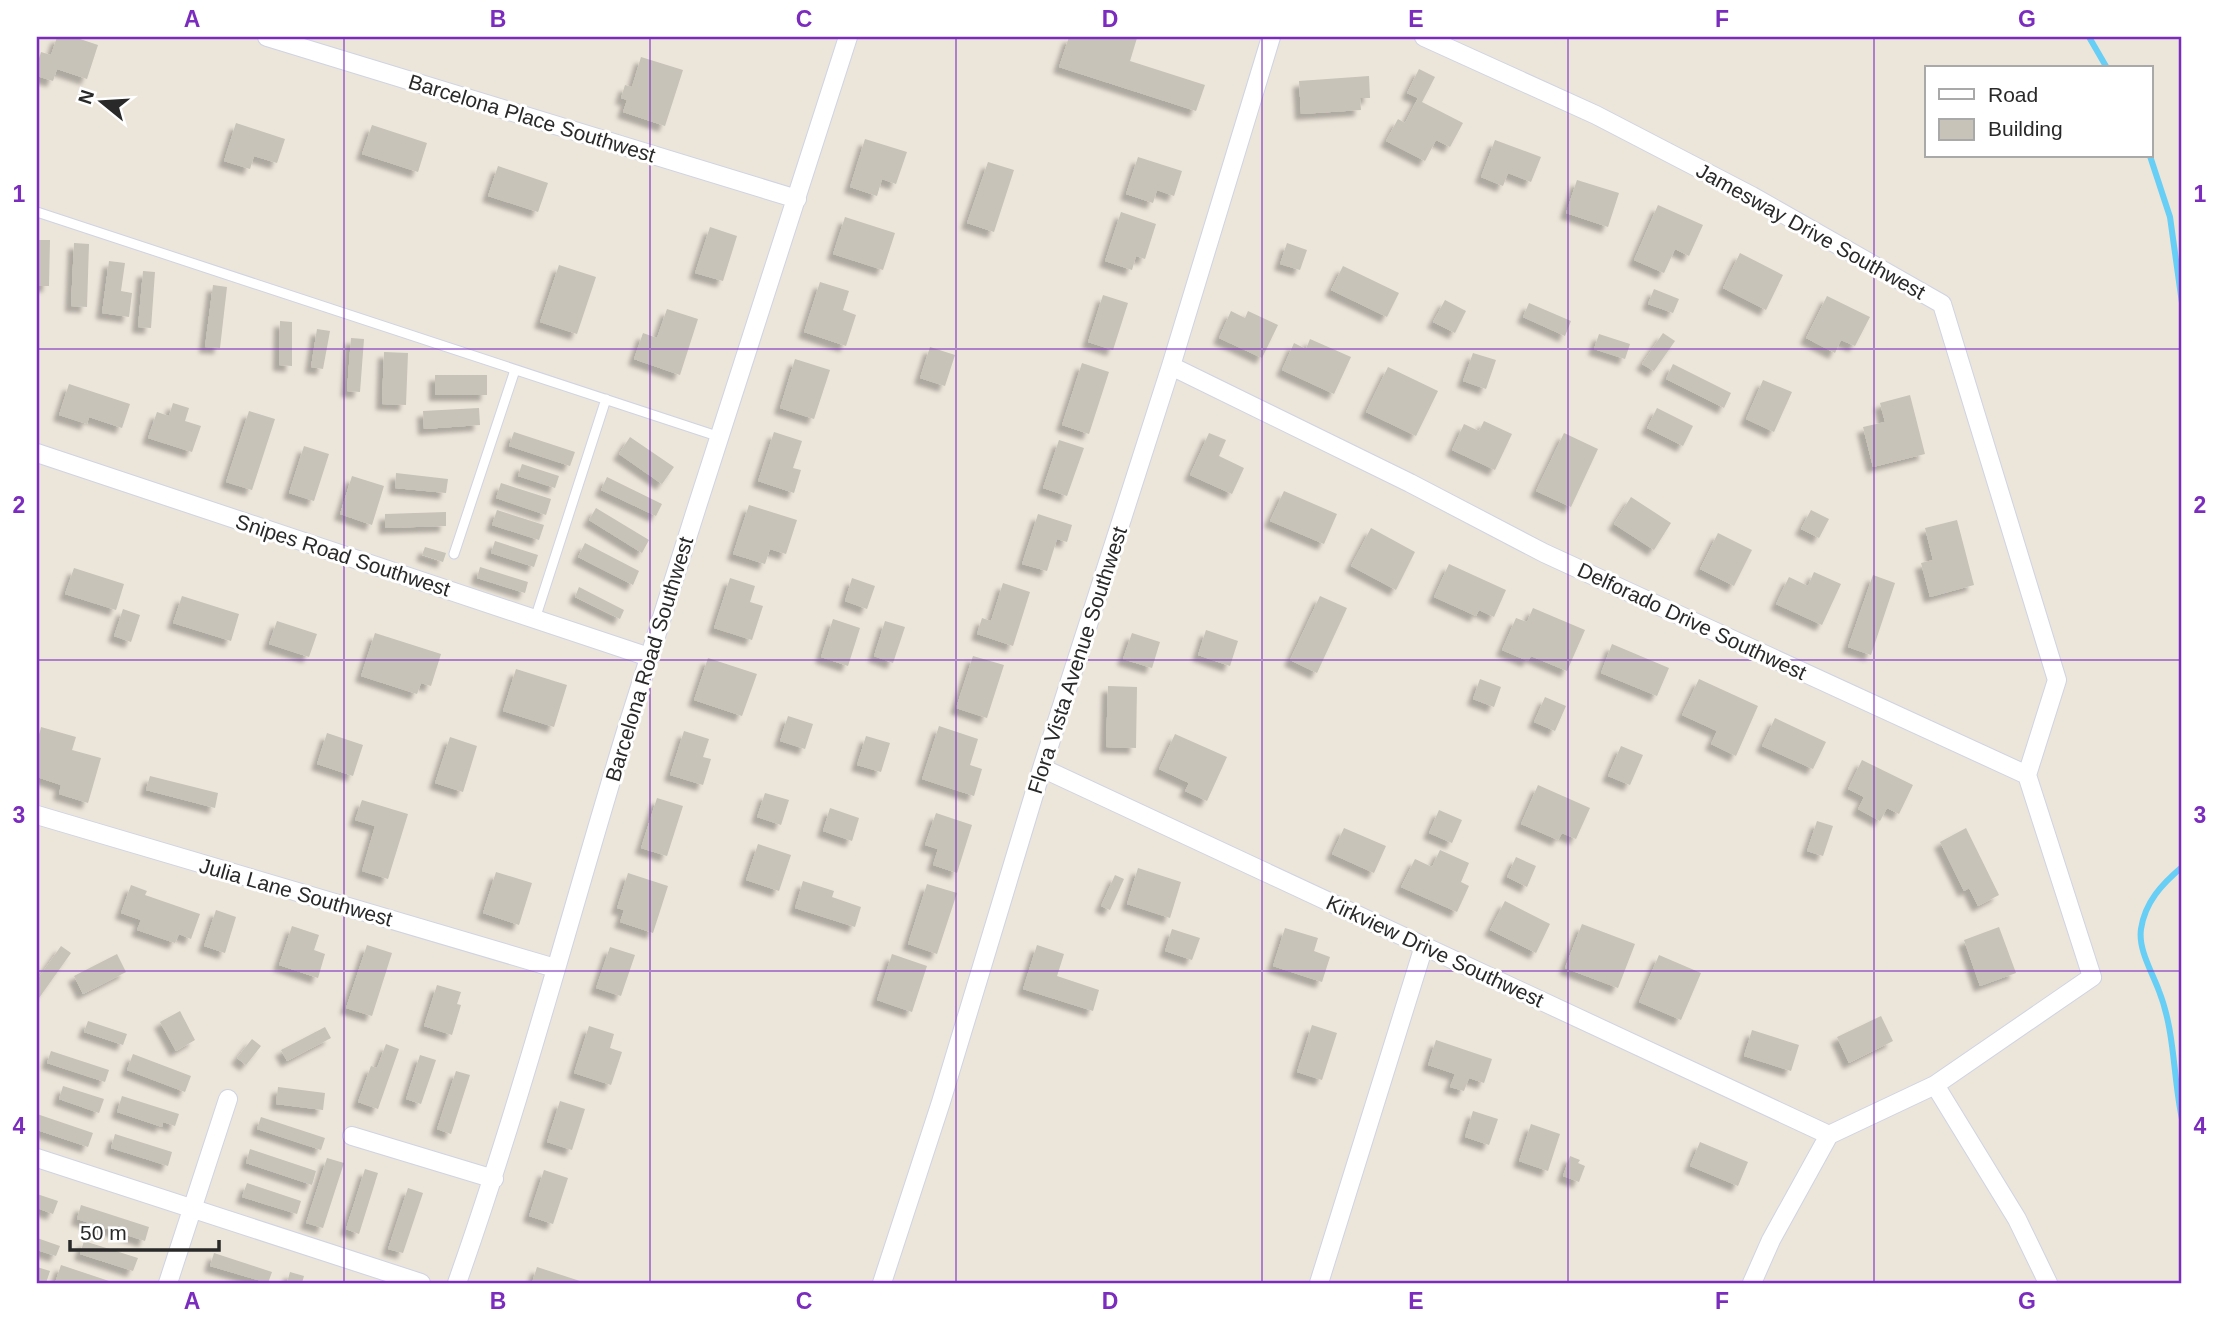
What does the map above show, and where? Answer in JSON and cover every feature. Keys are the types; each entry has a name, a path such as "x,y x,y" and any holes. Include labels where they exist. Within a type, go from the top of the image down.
{"street":[{"name":"Barcelona Place Southwest","path":"267,37 797,199"},
{"name":"Barcelona Road Southwest","path":"457,1283 494,1179 649,657 848,37"},
{"name":"Flora Vista Avenue Southwest","path":"882,1283 945,1088 1042,768 1171,366 1271,37"},
{"name":"Jamesway Drive Southwest","path":"1424,37 1596,115 1752,196 1942,304 2057,680 2027,775"},
{"name":"Delforado Drive Southwest","path":"1171,366 1410,483 1544,553 2027,775"},
{"name":"Snipes Road Southwest","path":"37,453 649,657"},
{"name":"Kirkview Drive Southwest","path":"1042,768 1829,1135"},
{"path":"1752,1283 1771,1240 1829,1135 1935,1084 2092,977 2027,775"},
{"name":"Julia Lane Southwest","path":"37,815 555,968"},
{"path":"1319,1283 1424,946"},
{"path":"1935,1084 2017,1219 2048,1283"},
{"path":"168,1283 228,1099"},
{"path":"352,1136 494,1179"},
{"path":"37,1158 389,1278 421,1283"}],"lane":[{"path":"37,212 720,436"},
{"path":"454,554 515,370"},
{"path":"535,619 606,399"}],"building":[{"path":"57,37 74,37 98,45 87,79 57,69 53,81 37,76 41,52 51,55"},
{"path":"1069,37 1137,38 1130,61 1205,85 1196,111 1059,67"},
{"path":"641,57 683,70 665,126 623,112 627,100 621,98 625,85 632,87"},
{"path":"1419,69 1435,77 1422,102 1463,123 1450,147 1436,140 1425,161 1386,141 1398,119 1405,123 1418,98 1407,93"},
{"path":"1369,76 1370,98 1360,98 1361,110 1301,114 1299,81"},
{"path":"236,123 285,139 277,163 254,156 250,169 224,161"},
{"path":"372,125 427,143 418,172 362,154"},
{"path":"865,139 907,152 896,184 882,179 877,196 850,187"},
{"path":"1495,140 1541,157 1531,182 1508,173 1503,186 1481,177"},
{"path":"1138,157 1182,171 1174,196 1157,190 1153,203 1126,194"},
{"path":"988,162 1014,170 994,232 967,223"},
{"path":"498,166 548,183 538,212 488,196"},
{"path":"1577,180 1619,193 1608,227 1566,213"},
{"path":"1658,205 1703,225 1689,256 1675,249 1664,273 1634,260"},
{"path":"1121,212 1156,224 1145,259 1136,256 1132,270 1105,261"},
{"path":"845,217 895,233 883,270 833,254"},
{"path":"710,227 737,236 723,281 695,273"},
{"path":"37,240 50,240 49,286 37,286"},
{"path":"74,243 89,244 87,307 71,306"},
{"path":"1287,243 1307,250 1300,270 1280,264"},
{"path":"1740,253 1783,275 1766,310 1723,288"},
{"path":"109,261 125,263 121,291 132,293 129,317 102,313"},
{"path":"559,265 596,277 577,334 540,322"},
{"path":"1343,266 1399,293 1387,317 1331,290"},
{"path":"143,271 155,272 151,328 138,327"},
{"path":"820,282 849,291 843,310 856,315 846,346 804,332"},
{"path":"213,285 227,287 220,348 205,347"},
{"path":"1654,289 1679,299 1673,313 1648,304"},
{"path":"1103,295 1128,303 1113,350 1088,342"},
{"path":"1827,296 1870,317 1855,346 1841,340 1835,353 1806,338"},
{"path":"1445,300 1466,311 1455,333 1433,322"},
{"path":"1529,303 1571,321 1565,336 1523,317"},
{"path":"667,309 698,319 680,375 634,359 643,333 657,338"},
{"path":"1231,311 1245,318 1248,311 1278,325 1262,358 1219,338"},
{"path":"280,321 292,322 292,366 279,365"},
{"path":"317,329 330,331 323,369 311,367"},
{"path":"1663,333 1675,341 1654,371 1642,364"},
{"path":"1599,334 1630,344 1625,359 1594,349"},
{"path":"351,338 364,339 360,392 347,391"},
{"path":"1310,339 1351,357 1334,394 1282,370 1294,343 1306,349"},
{"path":"930,347 955,355 945,386 920,378"},
{"path":"384,352 408,353 406,405 382,404"},
{"path":"1473,353 1496,360 1486,389 1463,381"},
{"path":"795,359 830,370 814,419 780,408"},
{"path":"1082,363 1109,372 1089,434 1062,425"},
{"path":"1673,364 1731,393 1724,408 1666,379"},
{"path":"1388,367 1438,391 1416,436 1366,412"},
{"path":"435,375 487,375 487,395 435,395"},
{"path":"1763,380 1792,392 1774,432 1746,419"},
{"path":"69,384 130,404 122,428 89,417 87,424 59,415"},
{"path":"1910,395 1925,454 1873,467 1863,427 1885,422 1880,403"},
{"path":"173,403 189,408 185,421 201,426 192,452 148,438 157,412 169,416"},
{"path":"479,408 480,425 424,429 423,411"},
{"path":"1657,408 1693,426 1683,446 1647,428"},
{"path":"249,411 275,419 252,490 226,482"},
{"path":"1484,421 1512,434 1495,470 1452,450 1464,424 1479,431"},
{"path":"514,432 575,452 570,466 509,446"},
{"path":"774,432 802,441 793,468 801,470 794,493 758,481"},
{"path":"1209,433 1226,440 1219,456 1244,468 1232,494 1190,475"},
{"path":"1564,433 1598,449 1571,507 1536,491"},
{"path":"630,437 674,467 662,484 619,454"},
{"path":"1059,440 1084,448 1067,496 1043,488"},
{"path":"304,446 329,454 314,501 289,493"},
{"path":"522,464 559,476 555,488 518,476"},
{"path":"396,473 448,479 446,493 395,488"},
{"path":"352,476 384,486 372,525 340,514"},
{"path":"607,477 662,504 656,516 601,490"},
{"path":"501,483 551,499 546,515 496,498"},
{"path":"1284,491 1337,514 1324,544 1270,521"},
{"path":"1631,497 1671,523 1654,550 1614,524"},
{"path":"749,505 797,520 786,554 770,549 765,564 733,554"},
{"path":"596,508 649,540 642,553 589,520"},
{"path":"497,510 544,525 539,540 492,525"},
{"path":"1811,510 1829,519 1819,538 1801,529"},
{"path":"446,512 446,526 385,528 385,514"},
{"path":"1038,514 1072,525 1067,542 1057,539 1047,571 1022,564"},
{"path":"1957,520 1974,585 1930,597 1921,563 1933,560 1925,528"},
{"path":"1371,528 1415,552 1396,590 1351,566"},
{"path":"1718,533 1752,550 1734,586 1700,569"},
{"path":"495,541 538,555 534,567 491,553"},
{"path":"585,543 639,571 633,585 578,557"},
{"path":"425,547 446,553 443,562 422,555"},
{"path":"1449,564 1506,590 1494,617 1479,610 1476,616 1434,597"},
{"path":"480,567 528,582 525,593 477,578"},
{"path":"74,568 124,584 116,610 65,594"},
{"path":"1814,572 1841,584 1822,625 1776,604 1789,577 1808,586"},
{"path":"1873,575 1895,583 1871,655 1848,647"},
{"path":"730,578 755,586 750,602 763,606 752,640 714,628"},
{"path":"852,578 875,586 867,609 845,601"},
{"path":"1003,583 1030,592 1013,646 977,634 982,618 991,621"},
{"path":"579,587 624,610 620,619 575,597"},
{"path":"182,596 239,614 231,641 173,623"},
{"path":"1320,596 1347,608 1317,673 1290,660"},
{"path":"1533,608 1585,630 1567,671 1531,656 1528,661 1502,650 1516,618 1527,622"},
{"path":"123,609 140,615 131,642 114,636"},
{"path":"833,619 860,628 848,666 821,657"},
{"path":"277,621 317,634 309,657 269,644"},
{"path":"885,621 905,627 893,663 874,656"},
{"path":"1206,630 1238,641 1230,666 1198,655"},
{"path":"375,633 441,654 431,686 421,683 417,694 361,676"},
{"path":"1132,633 1160,642 1152,668 1123,659"},
{"path":"1612,644 1669,668 1657,696 1601,673"},
{"path":"973,656 1004,665 987,718 956,708"},
{"path":"708,658 757,674 742,716 694,700"},
{"path":"516,669 567,685 554,727 503,711"},
{"path":"1480,679 1501,687 1494,707 1473,699"},
{"path":"1699,679 1758,706 1736,756 1711,744 1717,731 1682,715"},
{"path":"1108,686 1137,687 1136,748 1106,747"},
{"path":"1545,697 1566,706 1555,731 1534,722"},
{"path":"788,716 813,724 805,749 780,741"},
{"path":"1775,718 1826,742 1813,769 1762,746"},
{"path":"939,726 978,739 970,765 982,769 974,796 922,779"},
{"path":"41,727 76,737 72,750 101,758 88,803 59,794 61,785 37,777 37,743"},
{"path":"684,731 709,739 703,757 711,759 703,785 670,775"},
{"path":"327,733 363,745 353,776 317,764"},
{"path":"1175,734 1227,757 1207,801 1185,791 1189,783 1159,769"},
{"path":"866,736 890,743 881,772 857,765"},
{"path":"450,737 477,746 463,792 435,783"},
{"path":"1621,746 1643,755 1630,785 1608,776"},
{"path":"1862,760 1913,785 1899,814 1887,808 1880,821 1858,809 1864,797 1848,789"},
{"path":"150,776 218,793 215,808 146,790"},
{"path":"1538,785 1590,808 1576,839 1562,833 1558,840 1521,824"},
{"path":"765,793 789,800 781,825 757,817"},
{"path":"657,798 683,806 667,856 641,848"},
{"path":"362,800 408,814 388,879 362,871 375,826 355,820"},
{"path":"830,808 859,818 852,841 823,831"},
{"path":"1439,810 1462,820 1452,843 1429,833"},
{"path":"936,813 972,825 957,873 933,865 938,849 925,845"},
{"path":"1817,821 1833,826 1823,856 1807,851"},
{"path":"1344,828 1386,846 1374,873 1332,854"},
{"path":"1966,828 1999,895 1978,906 1969,888 1964,891 1940,842"},
{"path":"758,844 791,855 779,891 746,880"},
{"path":"1440,850 1469,863 1461,882 1469,886 1457,912 1401,887 1415,859 1432,867"},
{"path":"1516,857 1536,866 1527,887 1507,877"},
{"path":"1138,868 1181,882 1170,918 1127,904"},
{"path":"496,872 532,883 519,925 483,913"},
{"path":"628,873 668,886 653,933 620,922 624,910 617,908"},
{"path":"1115,875 1124,879 1110,910 1101,906"},
{"path":"803,881 834,891 832,897 861,907 855,927 795,908"},
{"path":"927,884 957,893 937,954 908,944"},
{"path":"131,885 147,891 145,895 200,914 191,939 179,934 175,943 137,930 141,920 121,913"},
{"path":"1505,901 1550,924 1536,953 1490,930"},
{"path":"216,910 236,917 225,953 204,946"},
{"path":"1582,924 1635,944 1618,988 1565,968"},
{"path":"292,926 319,935 314,950 325,954 318,978 279,965"},
{"path":"1999,927 2016,973 1980,986 1964,940"},
{"path":"1285,928 1318,938 1314,951 1330,957 1322,982 1273,966"},
{"path":"1172,929 1200,938 1192,960 1165,951"},
{"path":"367,945 392,953 372,1016 346,1008"},
{"path":"1037,945 1064,954 1057,976 1099,990 1093,1011 1023,989"},
{"path":"61,946 71,953 39,998 37,980"},
{"path":"610,947 635,955 621,996 596,988"},
{"path":"117,954 126,972 83,994 74,976"},
{"path":"892,954 927,966 912,1012 877,1000"},
{"path":"1659,955 1701,973 1681,1020 1639,1002"},
{"path":"437,985 461,992 457,1004 461,1005 452,1035 424,1026"},
{"path":"180,1011 195,1040 176,1051 160,1022"},
{"path":"1881,1016 1893,1041 1849,1063 1837,1037"},
{"path":"88,1021 127,1034 123,1045 84,1032"},
{"path":"1312,1025 1337,1033 1322,1080 1297,1072"},
{"path":"589,1026 614,1034 610,1048 622,1052 611,1085 574,1073"},
{"path":"325,1027 331,1038 287,1061 281,1050"},
{"path":"1752,1030 1799,1045 1791,1071 1744,1056"},
{"path":"252,1039 261,1046 246,1065 237,1058"},
{"path":"1436,1040 1492,1059 1484,1083 1469,1078 1464,1091 1450,1087 1455,1074 1428,1065"},
{"path":"386,1044 399,1049 378,1109 358,1102 371,1066 377,1068"},
{"path":"51,1051 109,1070 105,1082 47,1063"},
{"path":"133,1054 191,1076 185,1092 127,1070"},
{"path":"420,1055 436,1060 421,1104 406,1099"},
{"path":"456,1071 470,1075 451,1134 437,1129"},
{"path":"63,1086 104,1099 99,1113 59,1099"},
{"path":"278,1087 325,1093 323,1110 276,1104"},
{"path":"122,1096 179,1114 175,1126 163,1122 162,1127 117,1112"},
{"path":"560,1101 585,1109 572,1150 547,1142"},
{"path":"1473,1111 1498,1119 1489,1145 1465,1137"},
{"path":"37,1114 93,1133 88,1147 37,1130"},
{"path":"261,1117 325,1138 321,1150 257,1129"},
{"path":"1531,1124 1560,1134 1548,1171 1519,1161"},
{"path":"115,1134 172,1152 168,1166 111,1148"},
{"path":"1700,1142 1748,1162 1738,1186 1690,1166"},
{"path":"250,1149 316,1171 312,1185 246,1163"},
{"path":"1570,1156 1580,1160 1578,1163 1585,1166 1579,1182 1563,1176"},
{"path":"327,1158 344,1163 323,1228 306,1223"},
{"path":"365,1169 378,1173 359,1234 346,1229"},
{"path":"544,1170 568,1178 553,1224 529,1216"},
{"path":"247,1183 301,1201 297,1214 242,1197"},
{"path":"408,1188 423,1193 403,1253 388,1249"},
{"path":"37,1194 58,1201 53,1214 37,1208"},
{"path":"81,1205 149,1227 145,1241 77,1219"},
{"path":"37,1238 60,1246 56,1256 37,1250"},
{"path":"84,1241 138,1258 133,1271 80,1254"},
{"path":"214,1253 272,1272 268,1283 210,1266"},
{"path":"61,1265 115,1283 55,1283"},
{"path":"37,1267 50,1271 46,1283 37,1283"},
{"path":"537,1267 586,1283 532,1283"},
{"path":"290,1272 304,1276 302,1283 287,1283"}],"waterway":[{"path":"2089,37 2106,66"},
{"path":"2151,158 2170,217 2182,303"},
{"path":"2182,867 2150,902 2141,929 2144,952 2168,1022 2182,1119"}]}
